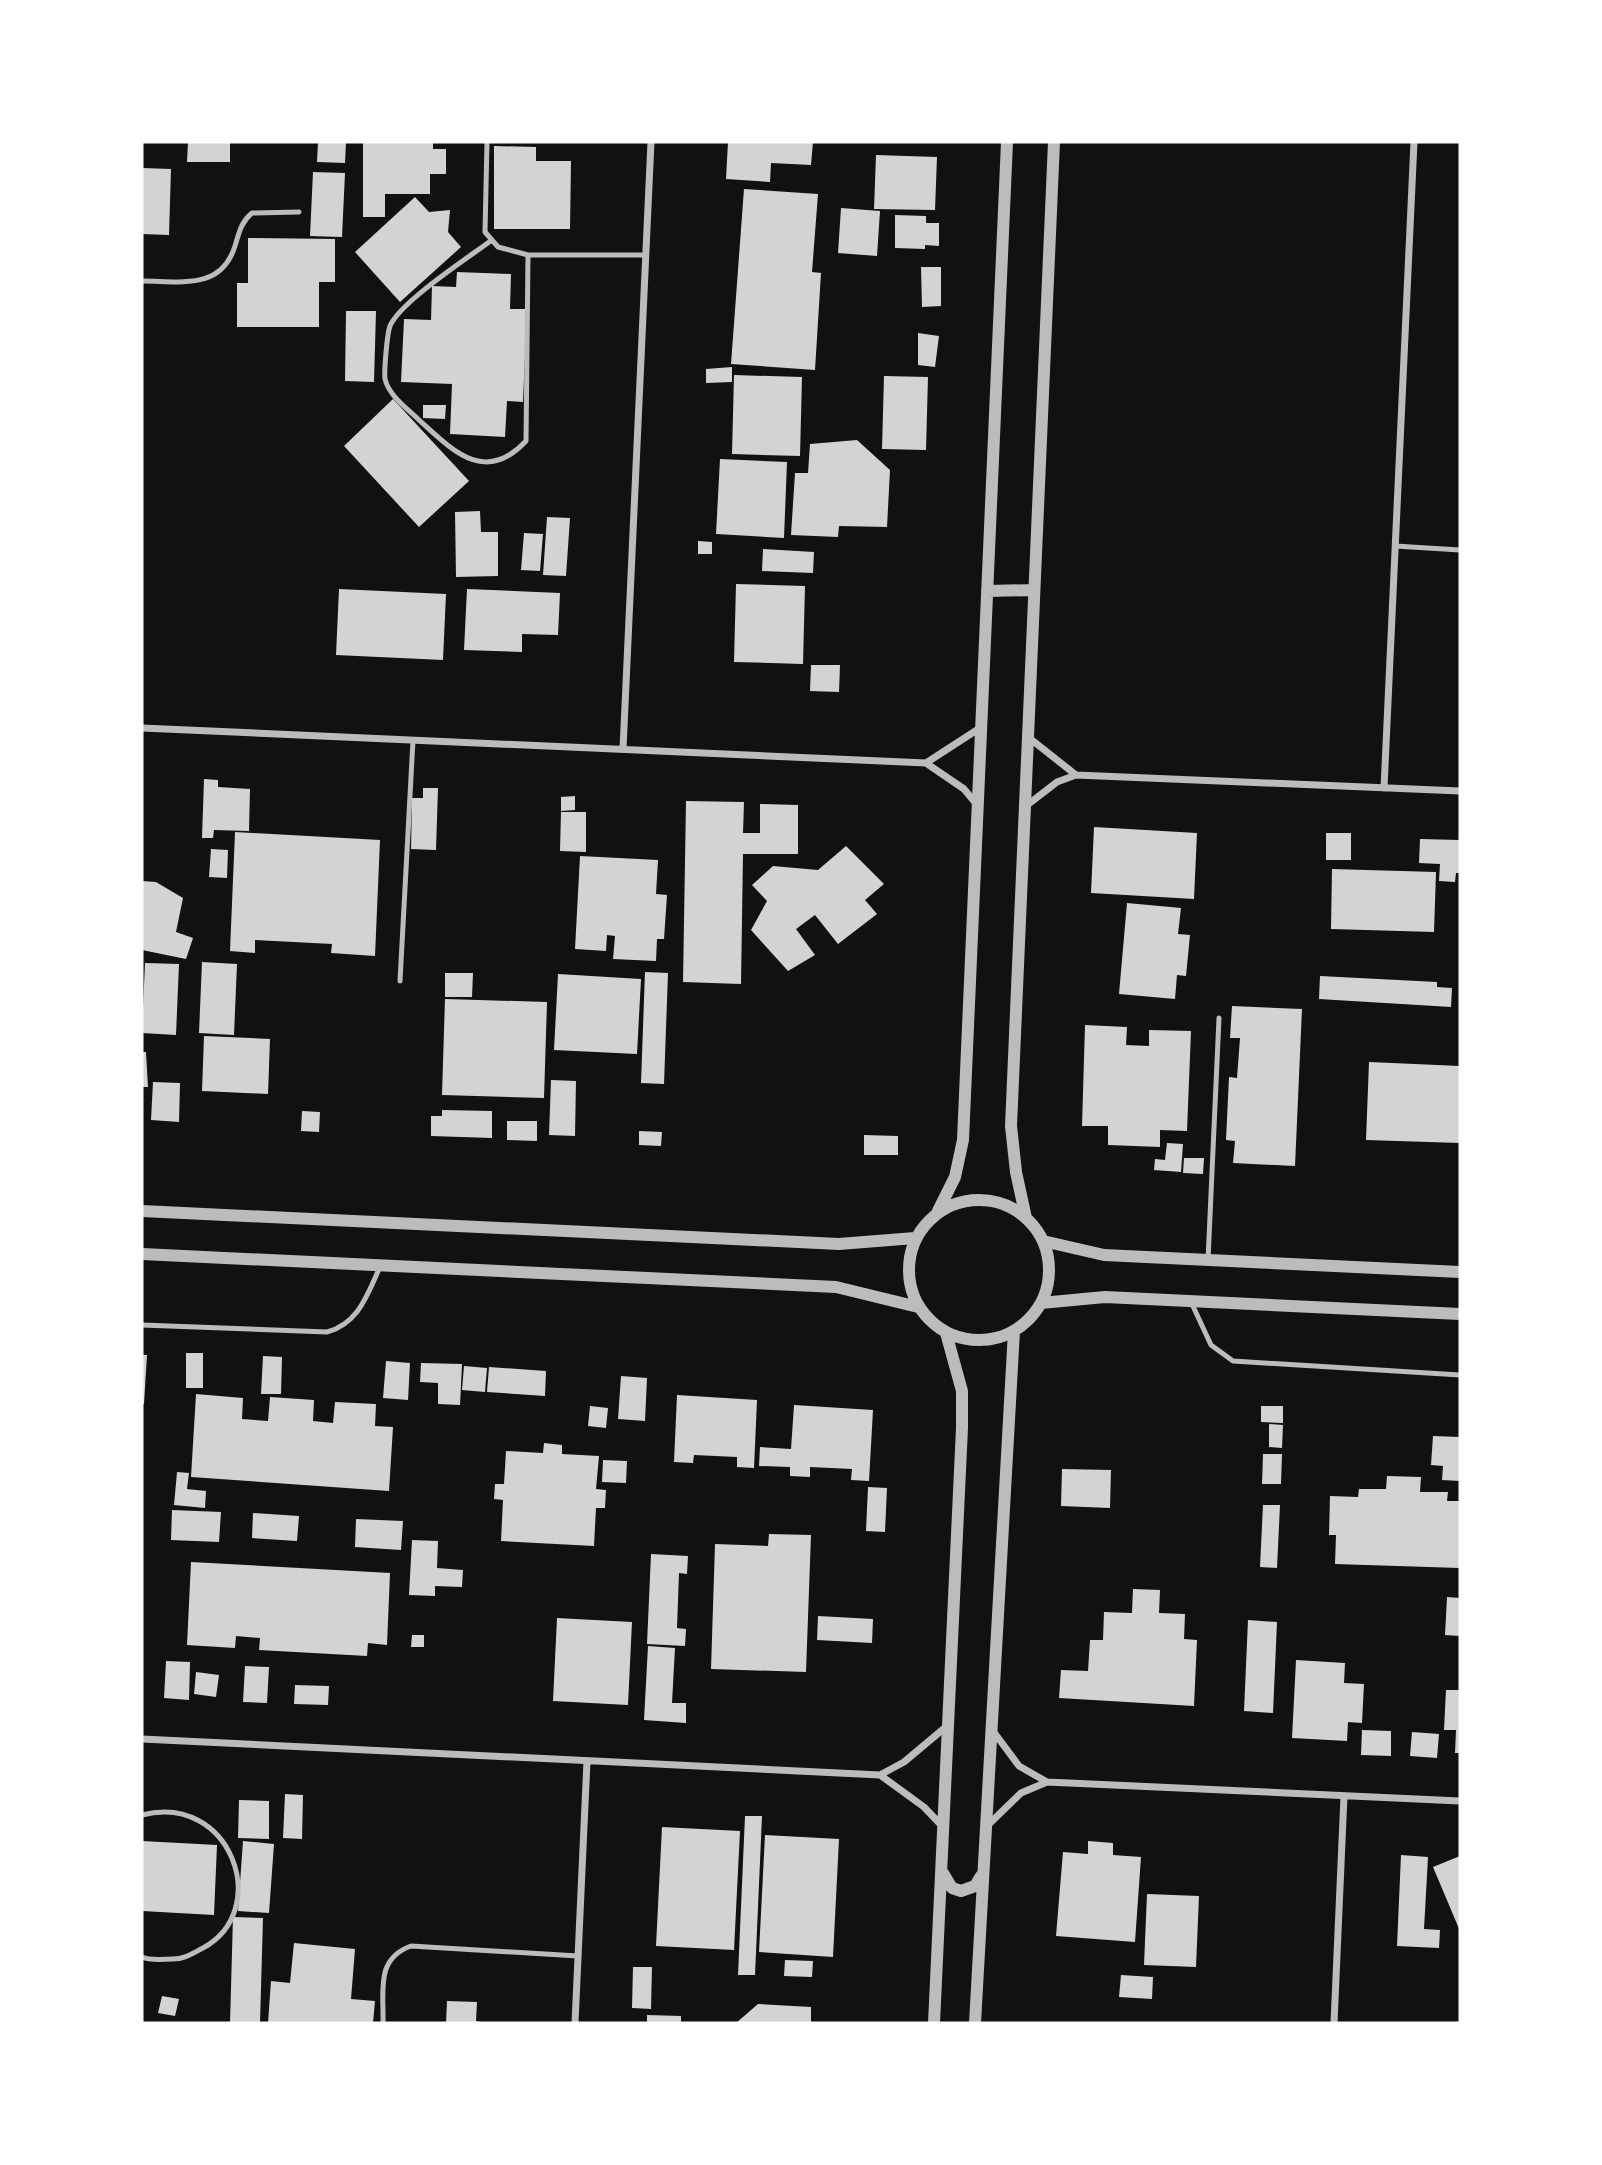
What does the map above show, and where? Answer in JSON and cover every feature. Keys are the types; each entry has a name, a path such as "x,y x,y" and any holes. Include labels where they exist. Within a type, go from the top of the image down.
{"street":[{"path":"623,749 651,142"},
{"path":"938,1211 957,1202 977,1199 998,1201 1026,1218 1043,1241 1049,1262 1048,1283 1041,1303 1029,1319 1014,1331 992,1340 968,1340 946,1333 930,1322 918,1307 909,1284 908,1260 915,1238 938,1211 955,1177 963,1140 1007,142"},
{"path":"1026,1218 1016,1172 1011,1126 1054,142"},
{"path":"1384,788 1413,142"},
{"path":"987,591 1034,590"},
{"path":"142,728 926,762 964,789 979,806"},
{"path":"926,762 980,728"},
{"path":"1028,737 1056,762 1076,775"},
{"path":"1025,808 1057,782 1076,775 1460,792"},
{"path":"142,1211 839,1244 915,1238"},
{"path":"1043,1241 1104,1255 1460,1272"},
{"path":"142,1254 836,1287 918,1307"},
{"path":"1041,1303 1105,1297 1460,1314"},
{"path":"975,2023 1014,1331"},
{"path":"934,2023 962,1391 946,1333"},
{"path":"142,1739 880,1775 904,1762 947,1726"},
{"path":"992,1730 1019,1766 1047,1782"},
{"path":"575,2023 587,1761"},
{"path":"880,1775 924,1807 943,1826"},
{"path":"987,1826 1021,1793 1047,1782 1460,1801"},
{"path":"1334,2023 1345,1796"},
{"path":"941,1869 952,1888 961,1892 975,1886 982,1874"}],"lane":[{"path":"487,142 485,232 498,247 528,254 645,255"},
{"path":"142,281 198,281 210,278 230,261 242,223 252,213 299,212"},
{"path":"492,240 406,306 390,326 386,380 395,397 458,455 495,462 511,457 526,441 528,254"},
{"path":"1395,547 1460,550"},
{"path":"400,981 413,740"},
{"path":"1208,1260 1219,1018"},
{"path":"142,1325 327,1332 338,1329 356,1316 381,1265"},
{"path":"1191,1301 1211,1345 1233,1361 1460,1376"},
{"path":"142,1815 162,1810 198,1818 225,1841 238,1875 235,1911 215,1941 183,1959 147,1959 142,1956"},
{"path":"383,2023 385,1964 396,1952 411,1946 578,1956"}],"building":[{"path":"188,142 230,142 230,162 187,162"},
{"path":"318,142 346,142 345,163 317,162"},
{"path":"363,142 433,142 433,149 446,149 446,174 430,174 430,194 385,194 385,217 363,217"},
{"path":"728,142 813,142 811,165 771,163 770,182 726,179"},
{"path":"494,146 536,147 536,161 571,161 570,229 494,229"},
{"path":"876,155 937,157 935,210 874,209"},
{"path":"142,168 171,169 169,235 142,234"},
{"path":"313,172 345,173 342,237 310,236"},
{"path":"744,189 818,194 812,272 821,273 815,370 731,364"},
{"path":"415,197 429,212 450,210 448,232 461,247 400,302 355,252"},
{"path":"841,208 880,211 877,256 838,253"},
{"path":"895,215 926,216 926,223 939,223 939,246 925,245 925,249 895,248"},
{"path":"248,238 335,239 335,282 319,282 319,327 237,327 237,283 248,283"},
{"path":"921,267 941,267 941,306 922,307"},
{"path":"457,272 511,274 510,309 527,309 523,402 507,401 505,437 450,434 452,384 401,382 404,319 431,320 432,286 456,287"},
{"path":"346,311 376,311 374,382 345,381"},
{"path":"918,333 939,336 935,367 918,365"},
{"path":"732,367 732,382 706,383 706,369"},
{"path":"734,375 802,377 800,456 732,454"},
{"path":"884,376 928,377 926,450 882,449"},
{"path":"393,399 469,481 419,527 344,446"},
{"path":"423,405 446,405 445,419 423,418"},
{"path":"857,440 890,470 887,527 839,526 838,537 791,535 795,473 808,473 810,444"},
{"path":"720,459 787,462 784,538 716,534"},
{"path":"480,511 481,532 498,532 498,576 456,577 455,512"},
{"path":"547,517 570,518 566,576 543,575"},
{"path":"524,533 543,534 540,571 521,570"},
{"path":"698,541 712,542 712,554 698,554"},
{"path":"763,549 814,552 813,573 762,571"},
{"path":"736,584 805,586 803,664 734,662"},
{"path":"339,589 446,594 443,660 336,655"},
{"path":"467,589 560,593 558,635 522,634 522,652 464,650"},
{"path":"811,665 840,665 839,692 810,691"},
{"path":"204,779 218,780 218,787 250,789 249,831 214,830 213,838 202,838"},
{"path":"423,788 438,788 436,850 411,849 412,798 423,798"},
{"path":"575,796 575,810 561,811 561,797"},
{"path":"686,801 744,802 743,833 760,833 760,804 798,805 798,854 743,854 741,984 683,982"},
{"path":"561,812 586,812 586,852 560,851"},
{"path":"1094,827 1197,833 1194,899 1091,893"},
{"path":"235,832 380,840 375,956 331,953 332,944 255,940 255,953 230,951"},
{"path":"1326,833 1351,833 1351,860 1326,860"},
{"path":"1420,839 1460,840 1460,873 1456,873 1455,882 1439,881 1440,864 1419,863"},
{"path":"846,846 884,884 865,900 877,914 838,944 815,915 796,929 815,955 788,971 751,930 767,901 752,885 773,866 818,870"},
{"path":"211,849 228,850 227,878 209,877"},
{"path":"580,856 658,860 656,894 667,895 664,939 657,939 656,961 613,959 615,936 607,935 606,951 575,949"},
{"path":"1332,869 1436,872 1434,932 1331,929"},
{"path":"142,881 156,882 183,898 176,932 193,938 186,959 142,950"},
{"path":"1127,903 1181,908 1178,934 1190,935 1186,976 1177,975 1175,999 1119,994"},
{"path":"202,962 237,964 234,1035 199,1033"},
{"path":"145,963 179,964 176,1035 142,1033"},
{"path":"645,972 668,973 664,1084 641,1083"},
{"path":"445,973 473,973 472,997 445,997"},
{"path":"558,974 641,979 637,1054 554,1050"},
{"path":"1320,976 1437,982 1437,987 1452,988 1451,1007 1319,999"},
{"path":"445,999 547,1002 544,1098 442,1095"},
{"path":"1232,1006 1302,1009 1295,1166 1233,1163 1235,1141 1226,1140 1229,1077 1237,1078 1240,1038 1230,1038"},
{"path":"1085,1025 1127,1027 1126,1045 1149,1046 1149,1030 1191,1031 1187,1131 1160,1130 1160,1147 1108,1145 1108,1126 1082,1126"},
{"path":"204,1036 270,1039 268,1094 202,1091"},
{"path":"142,1052 146,1052 148,1087 142,1087"},
{"path":"1369,1062 1460,1066 1460,1143 1366,1140"},
{"path":"551,1080 576,1081 575,1136 549,1135"},
{"path":"153,1082 180,1083 179,1122 151,1120"},
{"path":"442,1110 492,1111 492,1138 431,1136 431,1116 442,1116"},
{"path":"302,1111 320,1112 319,1132 301,1131"},
{"path":"507,1121 537,1121 537,1141 507,1140"},
{"path":"639,1131 662,1132 661,1146 639,1145"},
{"path":"864,1135 898,1136 898,1155 864,1155"},
{"path":"1167,1143 1183,1144 1181,1172 1154,1170 1155,1159 1165,1160"},
{"path":"1184,1158 1204,1158 1203,1174 1183,1173"},
{"path":"186,1353 203,1353 203,1388 186,1388"},
{"path":"142,1355 147,1355 144,1404 142,1404"},
{"path":"263,1356 282,1357 281,1394 261,1394"},
{"path":"386,1361 410,1363 408,1400 383,1398"},
{"path":"421,1363 462,1364 460,1405 438,1404 438,1383 420,1382"},
{"path":"464,1366 487,1368 485,1392 462,1390"},
{"path":"489,1367 546,1371 545,1396 487,1392"},
{"path":"621,1376 647,1378 645,1421 618,1419"},
{"path":"196,1394 243,1398 242,1419 268,1421 270,1397 314,1400 313,1421 333,1423 335,1402 376,1404 375,1426 393,1427 389,1491 191,1477"},
{"path":"677,1395 757,1400 754,1468 737,1467 737,1457 694,1455 693,1463 674,1462"},
{"path":"794,1405 873,1410 869,1481 851,1480 852,1469 810,1467 810,1477 790,1476 790,1467 759,1466 760,1447 791,1449"},
{"path":"590,1406 608,1408 606,1428 588,1426"},
{"path":"1261,1406 1283,1406 1283,1423 1261,1422"},
{"path":"1269,1424 1283,1425 1282,1448 1269,1447"},
{"path":"1433,1436 1460,1437 1460,1481 1442,1480 1443,1466 1431,1465"},
{"path":"544,1443 562,1445 562,1454 599,1456 596,1489 606,1490 605,1508 596,1508 594,1546 501,1541 503,1500 494,1499 495,1484 504,1484 506,1451 543,1453"},
{"path":"1263,1454 1282,1454 1281,1484 1262,1484"},
{"path":"603,1460 627,1461 626,1483 602,1482"},
{"path":"1062,1469 1111,1470 1110,1508 1061,1506"},
{"path":"177,1472 189,1473 187,1489 206,1491 205,1508 174,1505"},
{"path":"1387,1476 1421,1477 1420,1492 1448,1492 1447,1501 1460,1501 1460,1568 1335,1564 1336,1535 1329,1535 1330,1496 1358,1497 1359,1489 1386,1489"},
{"path":"868,1487 887,1488 885,1532 866,1531"},
{"path":"1263,1505 1280,1505 1277,1568 1260,1567"},
{"path":"172,1510 221,1512 219,1542 171,1540"},
{"path":"253,1513 299,1516 297,1541 252,1538"},
{"path":"356,1519 403,1521 401,1550 355,1547"},
{"path":"769,1534 811,1535 806,1672 711,1669 715,1544 768,1546"},
{"path":"412,1540 438,1541 437,1568 463,1570 462,1587 435,1586 435,1596 409,1595"},
{"path":"651,1554 688,1556 687,1574 679,1573 677,1628 686,1629 685,1646 647,1644"},
{"path":"191,1562 390,1573 387,1645 368,1643 367,1656 259,1650 260,1638 236,1636 235,1648 187,1645"},
{"path":"1133,1589 1160,1590 1159,1613 1185,1614 1184,1639 1197,1640 1194,1706 1059,1698 1061,1670 1088,1671 1090,1640 1103,1640 1104,1612 1132,1613"},
{"path":"1447,1597 1460,1598 1460,1636 1445,1635"},
{"path":"818,1616 873,1619 872,1643 817,1640"},
{"path":"557,1618 632,1622 628,1705 553,1701"},
{"path":"1248,1620 1277,1622 1273,1713 1244,1711"},
{"path":"412,1635 424,1635 424,1647 411,1647"},
{"path":"648,1646 675,1648 672,1703 686,1703 686,1723 644,1720"},
{"path":"1296,1660 1345,1663 1344,1683 1364,1684 1362,1723 1348,1722 1347,1741 1292,1738"},
{"path":"166,1661 190,1662 189,1700 164,1698"},
{"path":"245,1666 269,1667 267,1703 243,1702"},
{"path":"196,1672 219,1675 216,1697 194,1694"},
{"path":"295,1685 329,1686 328,1705 294,1704"},
{"path":"1446,1690 1460,1690 1460,1753 1455,1753 1456,1730 1444,1730"},
{"path":"1362,1730 1391,1731 1391,1756 1361,1755"},
{"path":"1412,1732 1439,1734 1437,1758 1410,1756"},
{"path":"285,1794 303,1795 302,1839 283,1838"},
{"path":"239,1800 269,1801 269,1839 238,1838"},
{"path":"745,1816 762,1816 755,1975 738,1975"},
{"path":"662,1827 740,1831 734,1950 656,1946"},
{"path":"765,1835 839,1839 833,1957 759,1952"},
{"path":"142,1841 217,1845 214,1915 142,1911"},
{"path":"243,1841 274,1844 269,1913 238,1911"},
{"path":"1088,1841 1113,1843 1113,1855 1141,1857 1135,1942 1056,1936 1063,1852 1088,1854"},
{"path":"1401,1855 1428,1857 1424,1929 1440,1930 1439,1948 1397,1946"},
{"path":"1460,1856 1460,1931 1433,1867"},
{"path":"1147,1894 1199,1896 1196,1967 1144,1965"},
{"path":"233,1917 263,1918 260,2023 230,2023"},
{"path":"294,1943 355,1949 351,1999 375,2001 373,2023 268,2023 271,1981 290,1983"},
{"path":"785,1960 813,1961 812,1977 784,1976"},
{"path":"633,1967 652,1967 651,2009 632,2008"},
{"path":"1121,1975 1153,1977 1152,1999 1119,1997"},
{"path":"162,1996 179,1999 175,2016 158,2013"},
{"path":"447,2001 477,2002 476,2021 485,2023 446,2023"},
{"path":"758,2004 811,2007 811,2023 736,2023"},
{"path":"647,2015 681,2016 681,2023 647,2023"}]}
